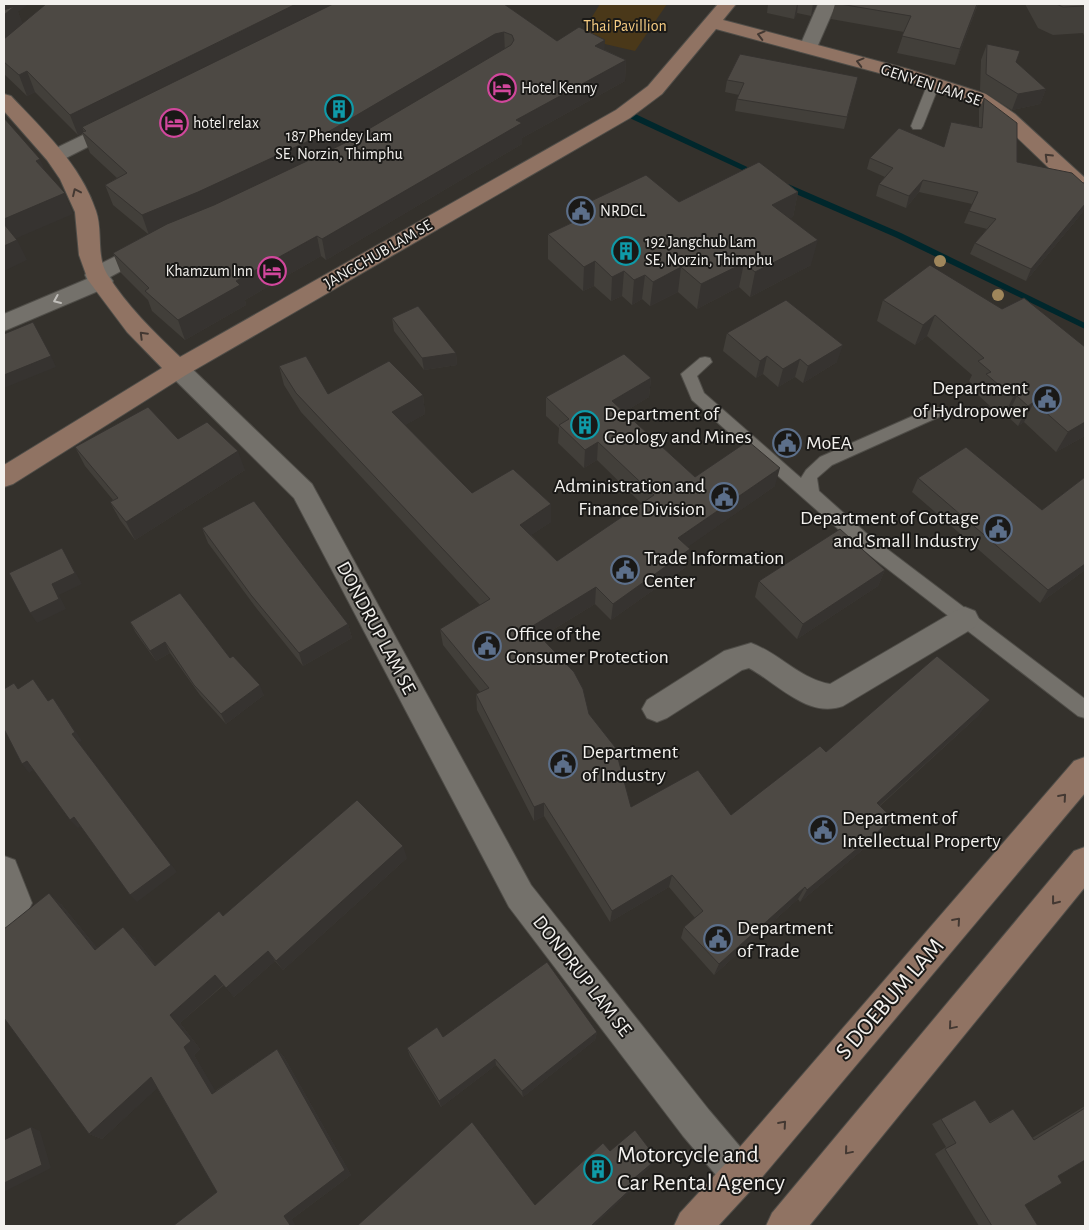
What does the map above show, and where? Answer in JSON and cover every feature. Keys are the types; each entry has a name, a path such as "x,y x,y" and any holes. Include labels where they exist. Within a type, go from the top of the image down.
{"main road":[{"name":"JANGCHUB LAM SE","path":"4,477 178,369 623,114 655,90 727,4"},
{"name":"GENYEN LAM SE","path":"712,22 934,83 979,98 994,107 1085,188"},
{"name":"DONDRUP LAM SE","path":"4,100 55,156 70,179 86,212 90,255 99,278 135,326 178,369"},
{"name":"S DOEBUM LAM","path":"693,1226 740,1175 1085,771"},
{"path":"785,1226 1037,924 1085,862"}],"street":[{"path":"808,48 827,4"},
{"path":"55,156 135,116"},
{"path":"4,323 99,278 165,238"},
{"name":"DONDRUP LAM SE","path":"178,369 303,491 520,896 690,1115 740,1175"},
{"path":"657,709 734,660 751,655 764,661 794,684 815,696 833,696 965,619"},
{"path":"4,871 16,902 4,926"}],"lane":[{"path":"917,126 934,83"},
{"path":"705,362 689,374 697,396 860,538 1085,710"},
{"path":"816,500 808,488 808,480 812,472 826,461 936,412"}],"green space":[{"name":"Thai Pavillion","path":"600,4 667,4 635,51 579,38"}],"building":[{"path":"46,4 296,4 70,115 27,71 19,75 4,62 4,39"},
{"path":"333,4 504,4 557,41 579,27 605,40 595,46 626,60 516,120 522,123 322,239 317,236 236,281 240,285 178,320 145,291 149,288 113,253 167,224 214,205 345,143 511,45 514,40 512,35 504,32 495,34 328,132 198,192 142,215 105,185 127,173 82,132 86,131 82,127"},
{"path":"840,4 977,4 960,49 902,36 911,16"},
{"path":"1056,4 1085,4 1085,6 1063,7"},
{"path":"15,6 4,15 4,10"},
{"path":"987,44 1020,51 1016,62 1046,89 1018,94 986,74"},
{"path":"740,54 858,77 847,117 737,99 744,83 727,80"},
{"path":"984,98 1017,123 1017,162 1072,173 1085,183 1085,204 1031,269 975,243 996,219 969,211 978,192 923,180 909,196 879,184 893,168 870,158 899,128 944,147 951,122 982,128"},
{"path":"4,118 40,159 36,161 65,193 4,219"},
{"path":"759,162 798,192 772,205 818,240 755,272 744,263 701,284 681,267 653,282 645,275 634,280 624,271 612,277 595,261 584,267 548,234 582,218 572,210 646,175 679,202"},
{"path":"4,224 17,240 4,246"},
{"path":"930,265 1002,309 1024,298 1085,347 1085,422 1068,432 1034,402 1028,406 1017,396 1013,397 986,374 991,372 978,361 984,358 935,315 923,325 883,300"},
{"path":"786,300 843,345 808,366 800,359 783,369 767,356 760,361 727,333"},
{"path":"418,306 456,353 422,358 392,318"},
{"path":"33,322 51,356 4,375 4,334"},
{"path":"624,354 651,378 612,401 695,477 748,441 780,468 678,538 690,549 613,604 596,587 531,627 574,672 583,689 589,714 615,747 631,807 698,770 731,815 820,746 826,752 937,656 990,700 877,803 893,819 807,890 805,887 719,964 684,927 703,911 672,875 612,911 544,803 534,807 476,694 489,688 440,629 490,599 296,393 279,366 306,356 328,394 389,361 423,395 392,412 472,493 513,469 551,504 520,525 557,561 654,495 598,442 585,450 559,425 569,419 546,397"},
{"path":"148,407 178,439 207,422 238,451 126,522 110,502 118,498 75,447"},
{"path":"966,447 1042,510 1085,477 1085,564 1048,590 918,478"},
{"path":"254,501 348,624 299,653 251,595 202,528"},
{"path":"840,529 885,570 803,624 759,581"},
{"path":"62,548 75,573 52,584 59,599 30,613 9,573"},
{"path":"180,593 230,658 233,656 260,685 221,714 194,685 165,642 150,651 130,622"},
{"path":"33,679 48,701 53,698 75,732 72,734 171,865 130,895 74,817 70,820 27,761 22,764 4,729 4,689 14,683 18,689"},
{"path":"357,800 403,846 276,961 268,951 226,988 215,975 170,1015 191,1041 184,1047 212,1094 277,1049 345,1170 284,1216 290,1225 288,1226 173,1226 217,1192 151,1077 89,1134 4,1018 4,929 49,893 95,950 123,927 155,966 219,911 223,916"},
{"path":"547,962 597,1032 522,1091 495,1059 439,1101 407,1048 437,1027 443,1037"},
{"path":"975,1100 990,1123 1013,1109 1034,1140 1085,1108 1085,1160 1058,1176 1062,1183 1025,1205 1038,1226 992,1226 945,1149 956,1143 941,1119"},
{"path":"472,1122 535,1205 603,1143 610,1151 635,1130 657,1159 632,1180 635,1185 591,1226 357,1226"},
{"path":"31,1127 42,1165 4,1183 4,1140"}],"waterway":[{"path":"626,113 758,174"},
{"path":"785,186 898,235 1085,326"}],"place":[{"name":"Hotel Kenny","path":"502,88"},
{"name":"187 Phendey Lam SE, Norzin, Thimphu","path":"339,109"},
{"name":"hotel relax","path":"174,123"},
{"name":"NRDCL","path":"581,211"},
{"name":"192 Jangchub Lam SE, Norzin, Thimphu","path":"626,251"},
{"name":"Khamzum Inn","path":"272,271"},
{"name":"Department of Hydropower","path":"1047,399"},
{"name":"Department of Geology and Mines","path":"585,425"},
{"name":"MoEA","path":"787,443"},
{"name":"Administration and Finance Division","path":"724,497"},
{"name":"Department of Cottage and Small Industry","path":"998,529"},
{"name":"Trade Information Center","path":"625,570"},
{"name":"Office of the Consumer Protection","path":"487,646"},
{"name":"Department of Industry","path":"563,764"},
{"name":"Department of Intellectual Property","path":"823,830"},
{"name":"Department of Trade","path":"718,939"},
{"name":"Motorcycle and Car Rental Agency","path":"598,1169"}]}
